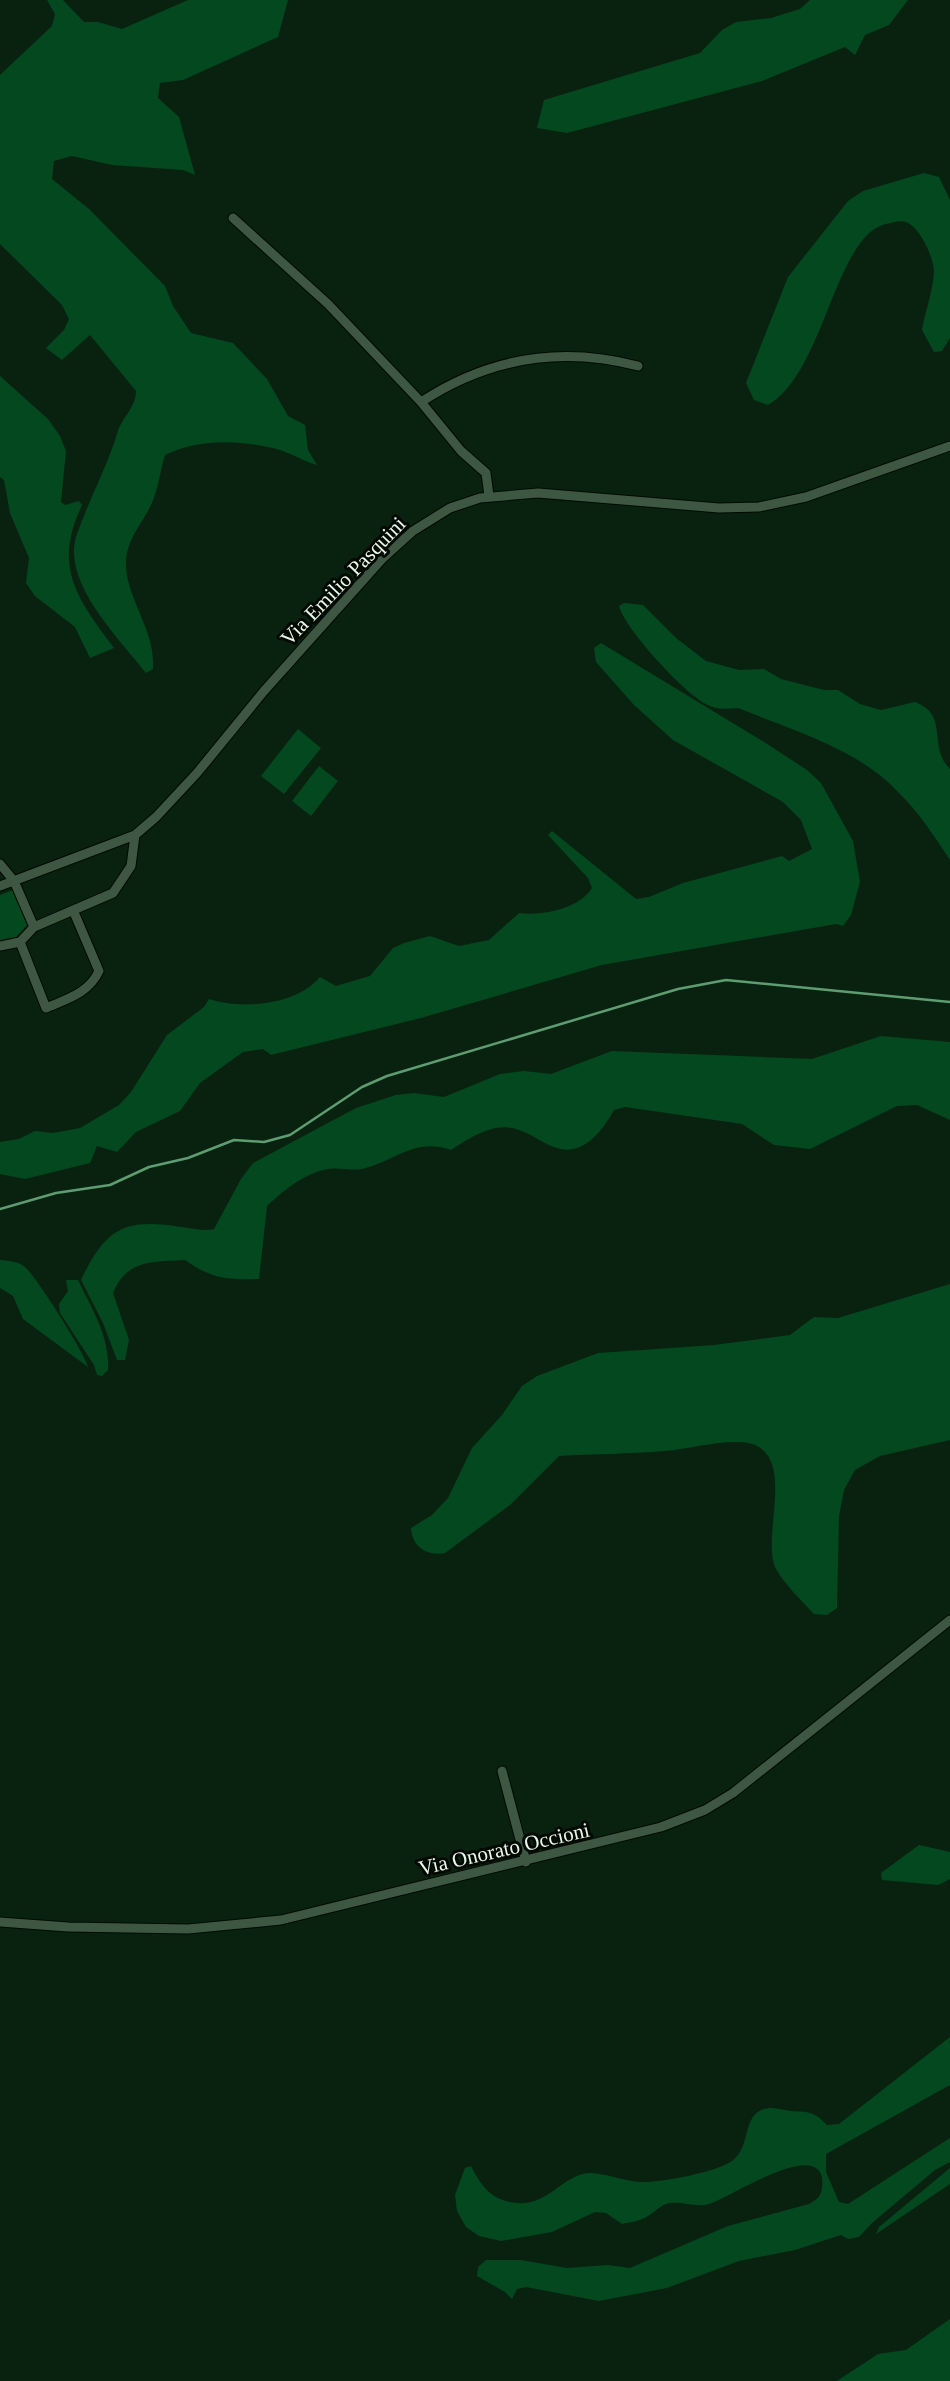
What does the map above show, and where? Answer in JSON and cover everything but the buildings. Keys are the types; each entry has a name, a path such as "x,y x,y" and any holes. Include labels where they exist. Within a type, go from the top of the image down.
{"street":[{"path":"233,218 328,304 421,402 461,451 486,474 489,496"},
{"path":"421,402 436,392 530,357 597,358 638,366"},
{"name":"Via Emilio Pasquini","path":"0,886 135,835 197,774 264,691 400,541 438,514 489,496 538,493 719,508 759,507 806,497 950,446"},
{"path":"0,946 20,942 34,927 113,893 122,884 131,866 135,835"},
{"path":"0,864 14,881 34,927"},
{"path":"20,942 47,1008 87,989 99,971 73,910"},
{"name":"Via Onorato Occioni","path":"0,1922 68,1927 233,1926 281,1920 661,1827 715,1805 950,1620"},
{"path":"502,1771 526,1862"}],"green space":[{"path":"47,0 63,0 84,22 98,22 122,29 188,0 288,0 278,37 183,80 160,83 158,98 179,117 195,175 183,170 112,165 72,156 54,161 52,179 89,209 165,286 173,306 191,333 233,343 267,379 288,416 305,425 308,450 317,465 277,449 234,442 206,443 178,449 165,455 153,501 132,538 126,560 130,587 153,654 153,669 146,673 95,608 77,571 74,552 82,521 119,428 134,403 136,391 90,335 62,360 46,348 64,330 69,319 62,305 0,244 0,75 52,26 55,14"},
{"path":"810,0 908,0 889,25 865,35 855,55 845,47 762,81 567,133 537,128 544,100 700,53 722,30 736,22 771,18 800,9"},
{"path":"924,173 939,177 950,200 950,338 942,351 934,352 922,330 934,272 929,251 911,225 901,221 886,224 869,234 854,253 803,365 787,389 768,405 754,400 746,383 788,277 848,201 863,191"},
{"path":"0,376 48,419 60,436 66,451 61,502 65,505 79,501 82,505 69,546 73,581 89,613 114,648 90,658 75,627 35,596 26,583 29,558 10,513 4,480 0,477"},
{"path":"624,603 643,605 676,638 706,661 739,670 764,669 781,679 824,690 838,690 860,704 881,710 915,702 926,708 935,723 943,760 950,769 950,860 906,800 863,763 823,742 738,708 714,707 696,698 643,644 623,616 619,606"},
{"path":"601,643 764,742 807,770 821,783 853,841 860,882 851,915 843,926 836,924 602,965 421,1018 271,1055 263,1049 243,1052 200,1083 180,1111 136,1132 117,1152 97,1146 90,1163 25,1179 0,1174 0,1142 19,1139 35,1131 53,1133 80,1128 119,1105 131,1092 167,1035 204,1007 209,999 237,1004 268,1003 298,994 320,977 336,986 370,976 393,948 404,943 430,936 459,946 489,940 519,913 549,912 578,901 592,888 588,878 548,835 552,831 636,899 782,856 789,861 812,849 801,820 783,802 673,740 634,705 596,662 594,648"},
{"path":"298,729 321,748 284,794 261,776"},
{"path":"319,766 338,781 311,816 292,801"},
{"path":"13,890 27,925 16,937 0,940 0,895"},
{"path":"881,1036 950,1042 950,1120 917,1105 897,1106 810,1149 774,1145 742,1124 625,1107 614,1110 599,1132 578,1148 561,1149 528,1133 507,1127 482,1132 451,1150 426,1146 362,1169 319,1171 295,1183 267,1206 259,1279 220,1277 185,1260 152,1262 133,1268 126,1274 113,1293 129,1340 125,1360 117,1360 103,1323 81,1280 90,1262 109,1238 131,1226 145,1224 214,1229 241,1179 253,1163 356,1108 396,1095 414,1093 444,1097 500,1074 524,1071 551,1074 612,1051 812,1059"},
{"path":"0,1260 20,1264 32,1275 70,1333 88,1367 23,1319 13,1296 0,1288"},
{"path":"66,1280 78,1280 99,1324 108,1358 108,1370 102,1376 97,1375 94,1365 60,1313 59,1304 68,1291"},
{"path":"950,1284 950,1440 880,1456 855,1470 844,1490 839,1516 837,1608 827,1615 814,1614 776,1569 772,1554 774,1474 769,1458 758,1447 739,1442 665,1451 559,1456 510,1505 445,1553 427,1552 414,1541 411,1528 432,1515 448,1498 472,1448 502,1415 522,1386 537,1376 598,1353 714,1345 790,1335 814,1317 838,1318"},
{"path":"919,1845 950,1852 950,1879 938,1885 882,1880 881,1873"},
{"path":"950,2037 950,2085 826,2154 826,2172 839,2202 848,2204 950,2138 950,2162 935,2170 859,2237 848,2239 841,2235 795,2250 739,2261 667,2288 599,2301 526,2287 517,2289 512,2299 477,2276 478,2267 486,2260 521,2260 567,2268 607,2265 630,2268 728,2226 809,2204 818,2198 822,2188 820,2172 810,2166 794,2167 709,2204 666,2204 642,2219 622,2224 606,2213 595,2212 552,2232 501,2241 479,2236 466,2227 457,2211 455,2195 465,2168 471,2166 492,2195 518,2203 542,2198 570,2179 591,2173 631,2181 653,2182 702,2172 724,2165 738,2155 752,2118 757,2112 771,2108 806,2112 827,2125 839,2124"},
{"path":"950,2168 950,2184 876,2234 879,2227"},
{"path":"950,2319 950,2381 837,2381 878,2354 906,2350"}],"waterway":[{"path":"0,1209 56,1193 110,1185 149,1167 188,1158 234,1140 264,1142 290,1135 362,1087 387,1076 678,989 726,980 950,1002"}]}
